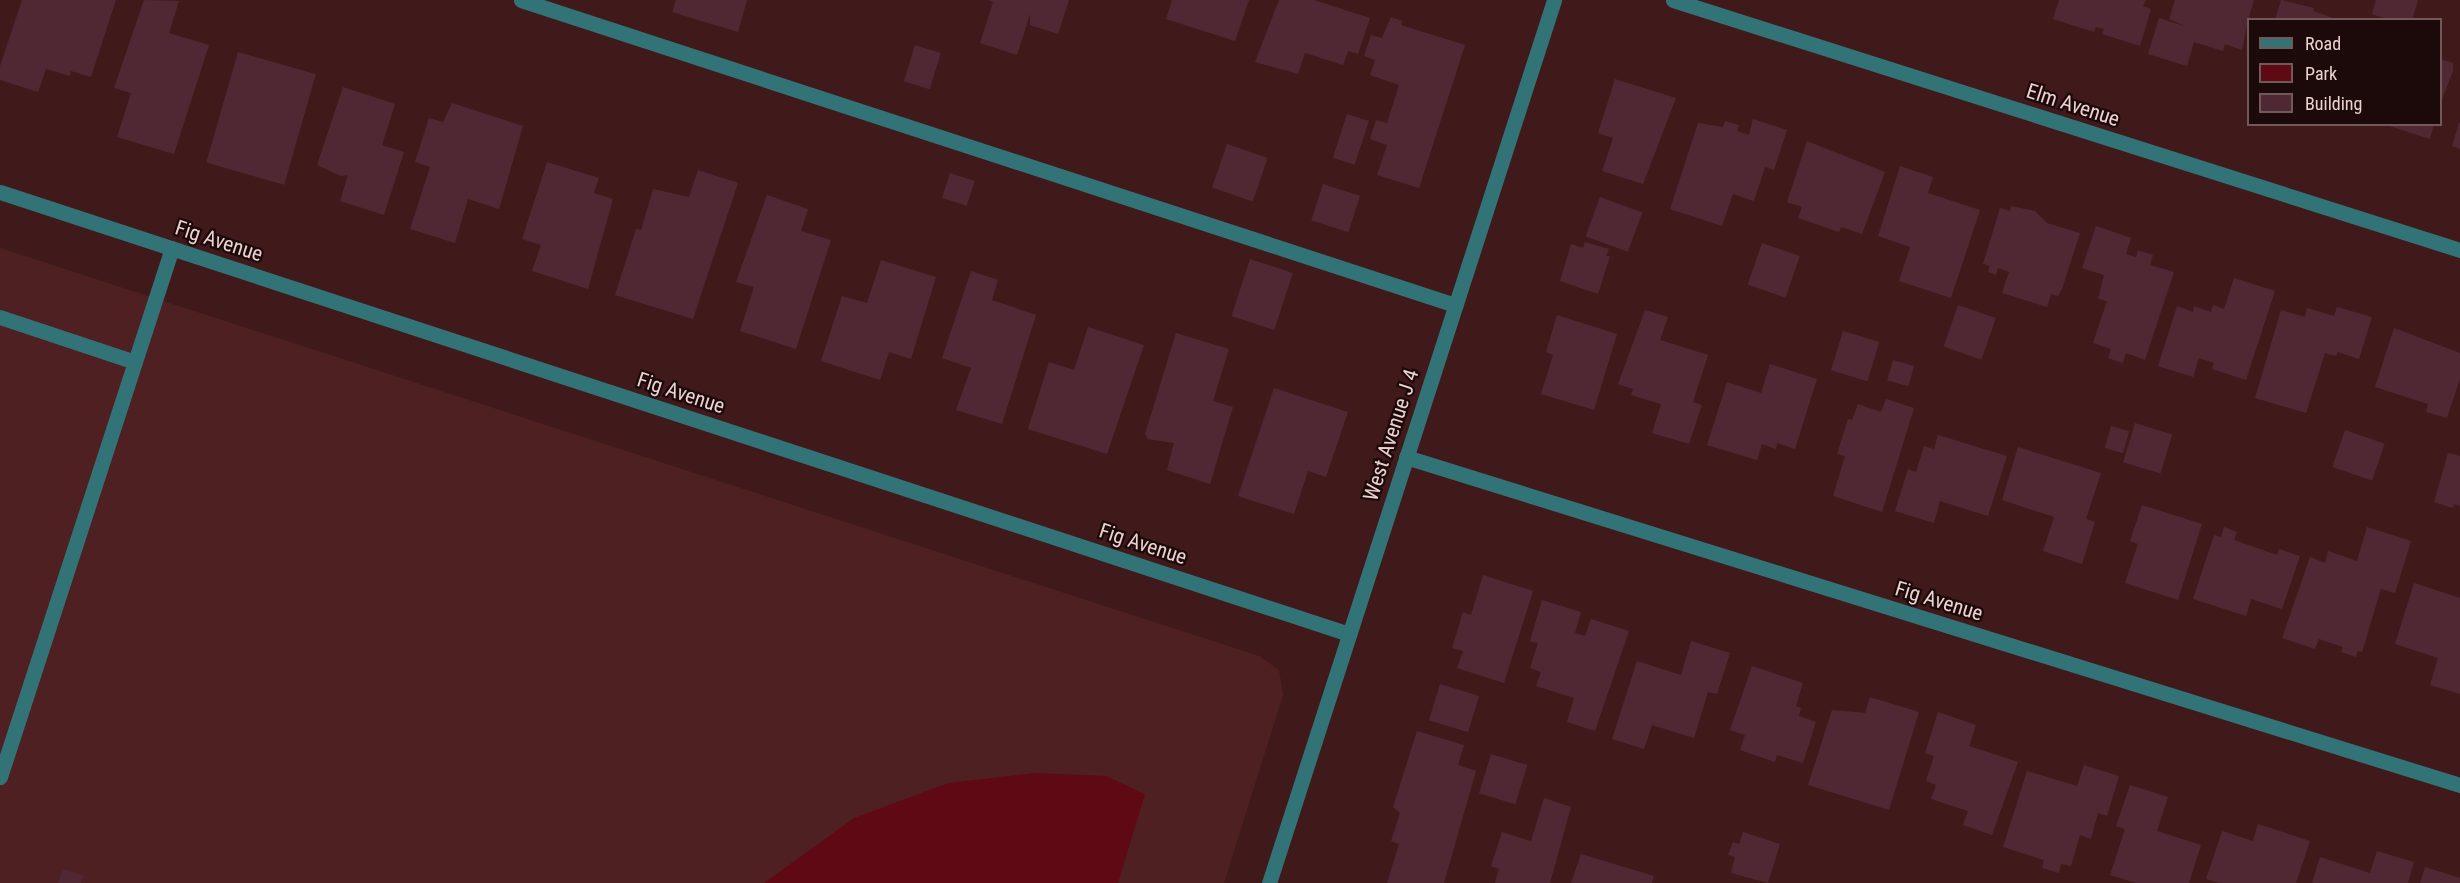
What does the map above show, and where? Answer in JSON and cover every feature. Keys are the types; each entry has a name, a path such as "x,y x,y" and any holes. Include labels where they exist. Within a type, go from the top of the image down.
{"street":[{"path":"521,0 1455,305"},
{"name":"West Avenue J 4","path":"1269,883 1554,0"},
{"name":"Elm Avenue","path":"1673,0 2460,250"},
{"name":"Fig Avenue","path":"0,192 1349,634"},
{"path":"0,777 172,248"},
{"path":"0,317 135,362"},
{"name":"Fig Avenue","path":"1407,457 2460,785"}],"shaded area":[{"path":"0,248 1259,656 1279,670 1283,695 1224,883 0,883"}],"green space":[{"path":"1035,773 1106,776 1145,794 1118,883 764,883 854,818 948,783"}],"building":[{"path":"22,0 116,0 91,77 71,71 70,76 46,69 38,92 0,80 0,66"},
{"path":"144,0 179,1 169,33 209,45 174,154 117,137 131,93 114,88"},
{"path":"676,0 747,0 738,32 672,12"},
{"path":"988,0 1069,0 1058,34 1030,25 1030,14 1017,55 980,43 993,2"},
{"path":"1172,0 1249,0 1235,41 1166,19"},
{"path":"1279,0 1314,0 1370,18 1358,54 1348,51 1343,65 1305,53 1298,74 1255,62"},
{"path":"2059,0 2146,0 2143,6 2151,9 2140,46 2102,34 2104,29 2096,27 2094,32 2053,19"},
{"path":"2175,0 2254,0 2249,17 2251,18 2247,18 2242,50 2225,44 2223,51 2194,42 2187,66 2148,54 2159,18 2187,27 2169,19"},
{"path":"2281,0 2314,8 2313,11 2333,18 2276,18"},
{"path":"2376,0 2418,0 2413,18 2384,18 2372,14"},
{"path":"1391,17 1402,21 1401,25 1465,45 1419,188 1377,175 1387,145 1370,139 1376,120 1387,123 1399,85 1370,75 1375,60 1364,56 1371,35 1382,38"},
{"path":"915,45 941,53 930,89 904,81"},
{"path":"238,52 316,74 284,185 206,163"},
{"path":"2442,60 2453,63 2453,71 2442,99"},
{"path":"1615,79 1676,98 1643,184 1602,171 1613,138 1598,133"},
{"path":"343,87 395,104 382,145 404,152 384,215 340,201 348,175 341,176 317,165"},
{"path":"452,103 523,126 499,209 468,199 455,243 410,229 430,167 415,162 429,118 443,122"},
{"path":"1347,114 1369,121 1355,165 1333,158"},
{"path":"1753,119 1787,130 1774,170 1765,167 1754,201 1733,194 1722,226 1670,209 1698,123 1723,127 1725,121 1739,125 1737,131 1749,135"},
{"path":"2460,123 2460,149 2452,146"},
{"path":"2389,126 2433,126 2430,139"},
{"path":"1807,141 1885,172 1862,234 1841,227 1839,232 1798,218 1802,207 1787,202"},
{"path":"1227,144 1268,158 1253,201 1212,187"},
{"path":"547,162 599,178 594,193 613,199 588,289 532,271 541,245 522,239"},
{"path":"1900,166 1933,177 1928,193 1980,210 1951,298 1899,281 1910,247 1878,236"},
{"path":"698,170 738,183 693,319 615,295 636,229 641,230 653,189 689,197"},
{"path":"950,173 975,181 967,206 942,198"},
{"path":"1323,184 1360,196 1348,232 1311,220"},
{"path":"767,195 808,209 801,231 831,240 796,349 740,331 754,287 736,282"},
{"path":"1600,197 1642,212 1628,252 1586,236"},
{"path":"2011,206 2035,211 2047,223 2080,233 2062,289 2058,296 2051,294 2047,307 2002,293 2009,272 1998,268 1996,275 1988,272 1990,266 1983,264 2000,208 2010,211"},
{"path":"2096,226 2131,238 2126,254 2136,257 2138,250 2153,255 2150,265 2174,272 2145,360 2126,353 2123,363 2108,358 2111,349 2093,343 2107,301 2098,299 2104,275 2082,268"},
{"path":"1585,242 1609,249 1606,256 1610,256 1598,294 1560,281 1571,244 1583,248"},
{"path":"1762,243 1800,256 1785,298 1748,285"},
{"path":"1250,259 1293,273 1274,330 1231,316"},
{"path":"881,260 936,277 911,359 889,352 880,380 821,361 842,296 867,303"},
{"path":"971,271 998,280 992,300 1036,315 1002,424 956,410 971,368 942,358"},
{"path":"2234,278 2275,291 2246,380 2212,369 2214,363 2199,358 2193,377 2158,366 2177,306 2193,312 2194,306 2211,312 2213,305 2224,309"},
{"path":"1958,305 1996,318 1981,360 1944,347"},
{"path":"2337,307 2372,317 2359,359 2338,352 2336,356 2325,353 2306,413 2255,398 2281,310 2305,317 2307,308 2334,316"},
{"path":"1645,310 1668,317 1660,340 1708,355 1693,402 1702,405 1689,444 1652,433 1661,404 1631,395 1633,389 1618,384"},
{"path":"1557,315 1617,334 1594,410 1541,394 1553,355 1546,352"},
{"path":"1088,327 1144,345 1107,454 1028,429 1049,362 1074,370"},
{"path":"2394,328 2460,353 2460,379 2447,418 2426,412 2428,404 2375,387"},
{"path":"1843,331 1879,342 1867,381 1831,370"},
{"path":"1176,333 1229,349 1213,401 1233,407 1210,484 1167,470 1174,443 1148,439 1145,434"},
{"path":"1893,360 1914,366 1908,386 1887,380"},
{"path":"1770,364 1817,379 1795,449 1777,443 1776,449 1762,444 1757,460 1707,445 1727,382 1761,393"},
{"path":"1274,388 1348,412 1326,477 1308,471 1294,514 1238,496"},
{"path":"1886,399 1914,408 1882,512 1833,496 1845,456 1837,454 1848,419 1852,420 1858,404 1881,412"},
{"path":"2135,423 2172,434 2160,474 2123,462"},
{"path":"2111,426 2129,431 2123,453 2105,448"},
{"path":"2345,430 2385,444 2372,481 2332,467"},
{"path":"1938,435 2007,456 1988,516 1940,501 1934,523 1895,511 1908,469 1916,472 1924,446 1934,449"},
{"path":"2018,447 2101,473 2086,519 2095,522 2082,564 2043,551 2054,517 2002,500"},
{"path":"2448,453 2460,456 2460,506 2454,504 2453,508 2434,502"},
{"path":"2142,505 2202,524 2178,600 2125,583 2138,544 2130,541"},
{"path":"2224,527 2237,532 2234,540 2277,555 2279,549 2300,556 2282,609 2251,599 2246,616 2193,599 2214,535 2221,537"},
{"path":"2367,527 2411,541 2395,593 2381,589 2362,652 2358,651 2356,657 2341,652 2343,647 2319,639 2315,649 2282,638 2310,557 2325,563 2328,551 2357,561"},
{"path":"1483,575 1533,591 1504,683 1457,668 1463,651 1452,648 1463,612 1471,615"},
{"path":"2414,583 2460,598 2460,694 2430,685 2438,658 2395,644"},
{"path":"1542,600 1581,612 1575,633 1585,636 1591,619 1629,631 1595,731 1567,722 1574,698 1536,686 1541,672 1530,668 1538,643 1530,641"},
{"path":"1691,641 1730,653 1717,694 1708,692 1694,738 1652,725 1644,749 1612,739 1637,661 1681,675"},
{"path":"1752,666 1803,683 1796,706 1801,708 1799,716 1816,722 1803,763 1777,755 1775,762 1740,750 1745,735 1730,730"},
{"path":"1440,684 1479,696 1468,732 1429,720"},
{"path":"1870,697 1919,712 1889,810 1808,785 1832,710 1865,713"},
{"path":"1938,712 1976,725 1969,746 2018,762 1992,835 1963,825 1968,811 1931,799 1936,785 1926,781 1934,756 1925,753"},
{"path":"1417,731 1464,745 1458,765 1476,771 1444,883 1387,883 1399,844 1391,841 1400,813 1393,807"},
{"path":"1491,754 1527,765 1515,804 1479,793"},
{"path":"2084,765 2119,776 2107,816 2098,813 2091,839 2080,835 2071,866 2061,864 2059,873 2042,868 2044,860 2003,847 2027,771 2077,786"},
{"path":"2130,785 2168,797 2157,831 2201,845 2189,883 2136,883 2110,875 2125,829 2116,826"},
{"path":"1544,798 1571,807 1550,883 1495,883 1499,869 1491,866 1502,832 1531,841"},
{"path":"2258,824 2310,841 2296,883 2219,883 2206,879 2222,831 2253,841"},
{"path":"1743,832 1780,844 1768,883 1731,873 1735,857 1728,855 1733,842 1739,844"},
{"path":"2377,851 2414,862 2408,883 2312,883 2320,857 2370,873"},
{"path":"1581,854 1654,876 1652,883 1571,883"},
{"path":"2425,867 2460,878 2460,883 2420,883"},
{"path":"63,869 84,876 81,883 58,883"}]}
